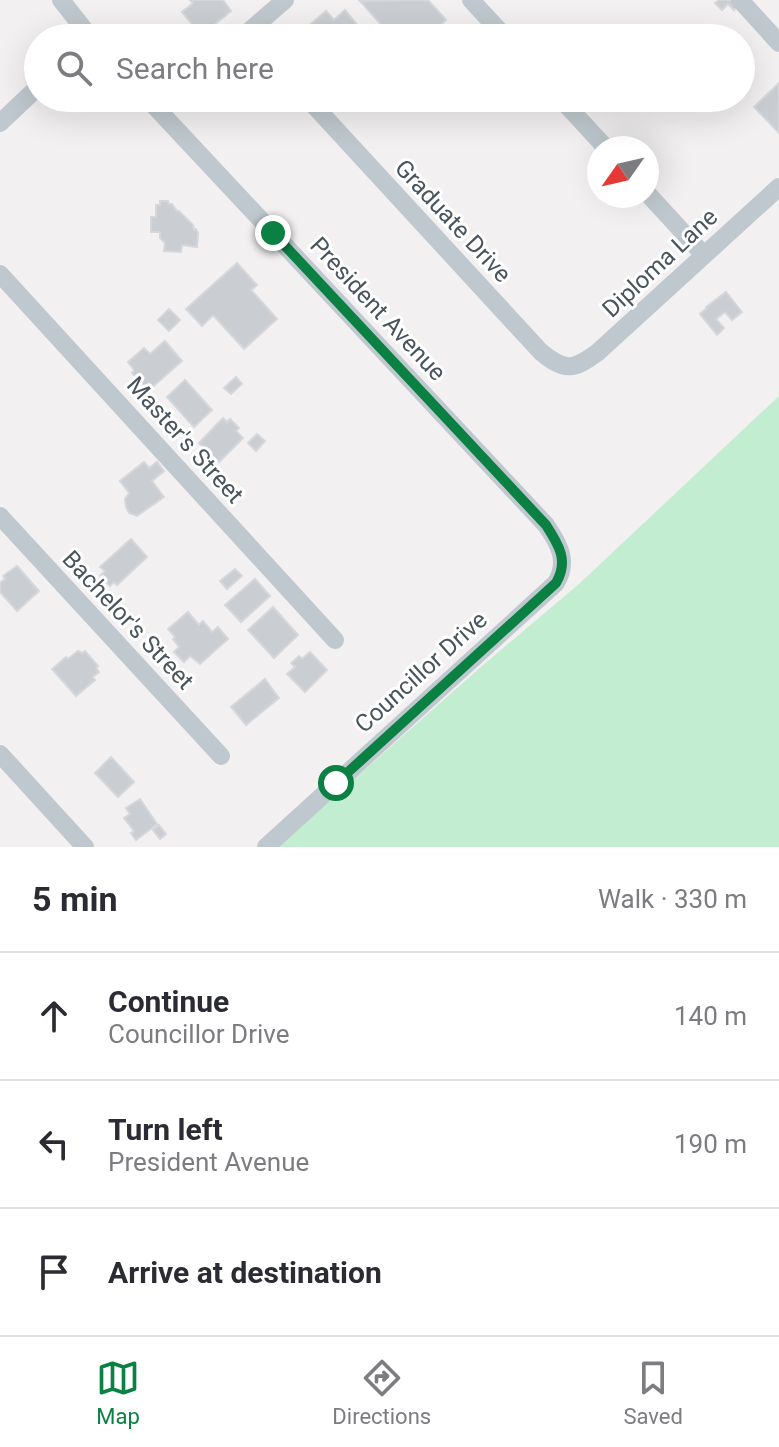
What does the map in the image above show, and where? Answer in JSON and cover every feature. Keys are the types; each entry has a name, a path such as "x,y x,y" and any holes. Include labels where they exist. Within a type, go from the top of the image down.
{"street":[{"path":"61,0 80,24"},
{"path":"261,24 285,0"},
{"path":"471,0 493,24"},
{"path":"740,0 779,43"},
{"path":"0,123 24,100"},
{"name":"President Avenue","path":"160,112 546,525 564,559"},
{"name":"Graduate Drive","path":"320,112 541,352 555,364 570,368"},
{"path":"573,112 595,136"},
{"name":"Diploma Lane","path":"570,368 584,363 598,352 779,187"},
{"path":"659,206 703,254"},
{"name":"Master's Street","path":"0,274 335,640"},
{"name":"Bachelor's Street","path":"0,516 221,756"},
{"name":"Councillor Drive","path":"266,847 556,583 564,559"},
{"path":"0,754 85,847"}],"green space":[{"path":"779,396 779,847 277,847 579,584"}],"building":[{"path":"190,0 223,0 231,11 215,24 192,24 182,12 193,3"},
{"path":"428,0 446,20 442,24 381,24 360,1"},
{"path":"733,0 738,6 734,10 728,4 722,10 715,3"},
{"path":"345,10 356,24 311,24 326,11 334,20"},
{"path":"779,83 779,133 755,108"},
{"path":"160,201 168,201 193,225 198,233 197,247 182,245 181,252 164,251 165,243 160,238 160,232 151,232 151,217 156,217 156,205 160,205"},
{"path":"237,263 257,285 251,290 277,319 244,349 213,315 202,326 186,309"},
{"path":"726,292 742,312 732,320 725,312 716,319 724,328 717,335 700,314"},
{"path":"169,309 180,320 169,331 158,320"},
{"path":"165,341 182,361 148,391 132,373 134,370 128,362 144,348 150,354"},
{"path":"236,377 242,384 231,394 224,388"},
{"path":"185,380 212,410 194,427 167,397"},
{"path":"223,418 227,422 230,419 239,428 236,431 243,438 219,462 199,443"},
{"path":"257,434 265,441 256,451 248,443"},
{"path":"144,462 149,468 157,462 164,471 152,481 164,497 137,516 129,513 126,507 125,499 129,493 120,481"},
{"path":"131,539 147,557 117,585 114,582 110,586 100,576 105,571 100,567"},
{"path":"17,566 39,591 17,611 0,592 0,583 5,579 3,576"},
{"path":"235,569 242,576 227,589 220,581"},
{"path":"255,579 270,596 241,622 225,605"},
{"path":"273,607 298,635 274,658 248,630"},
{"path":"188,612 199,625 203,621 212,632 218,627 228,639 200,664 190,656 184,662 174,652 179,647 168,629"},
{"path":"78,651 85,651 98,666 99,672 93,677 95,680 76,696 52,669"},
{"path":"310,652 327,670 305,692 287,674 295,667 291,663"},
{"path":"265,679 279,698 246,725 231,707"},
{"path":"111,757 134,782 118,797 95,773"},
{"path":"140,799 157,824 136,840 131,833 134,831 124,818 130,814 126,808"},
{"path":"159,825 166,834 160,839 153,830"}],"route":[{"path":"273,233 546,525 564,559 556,583 336,783"}]}
